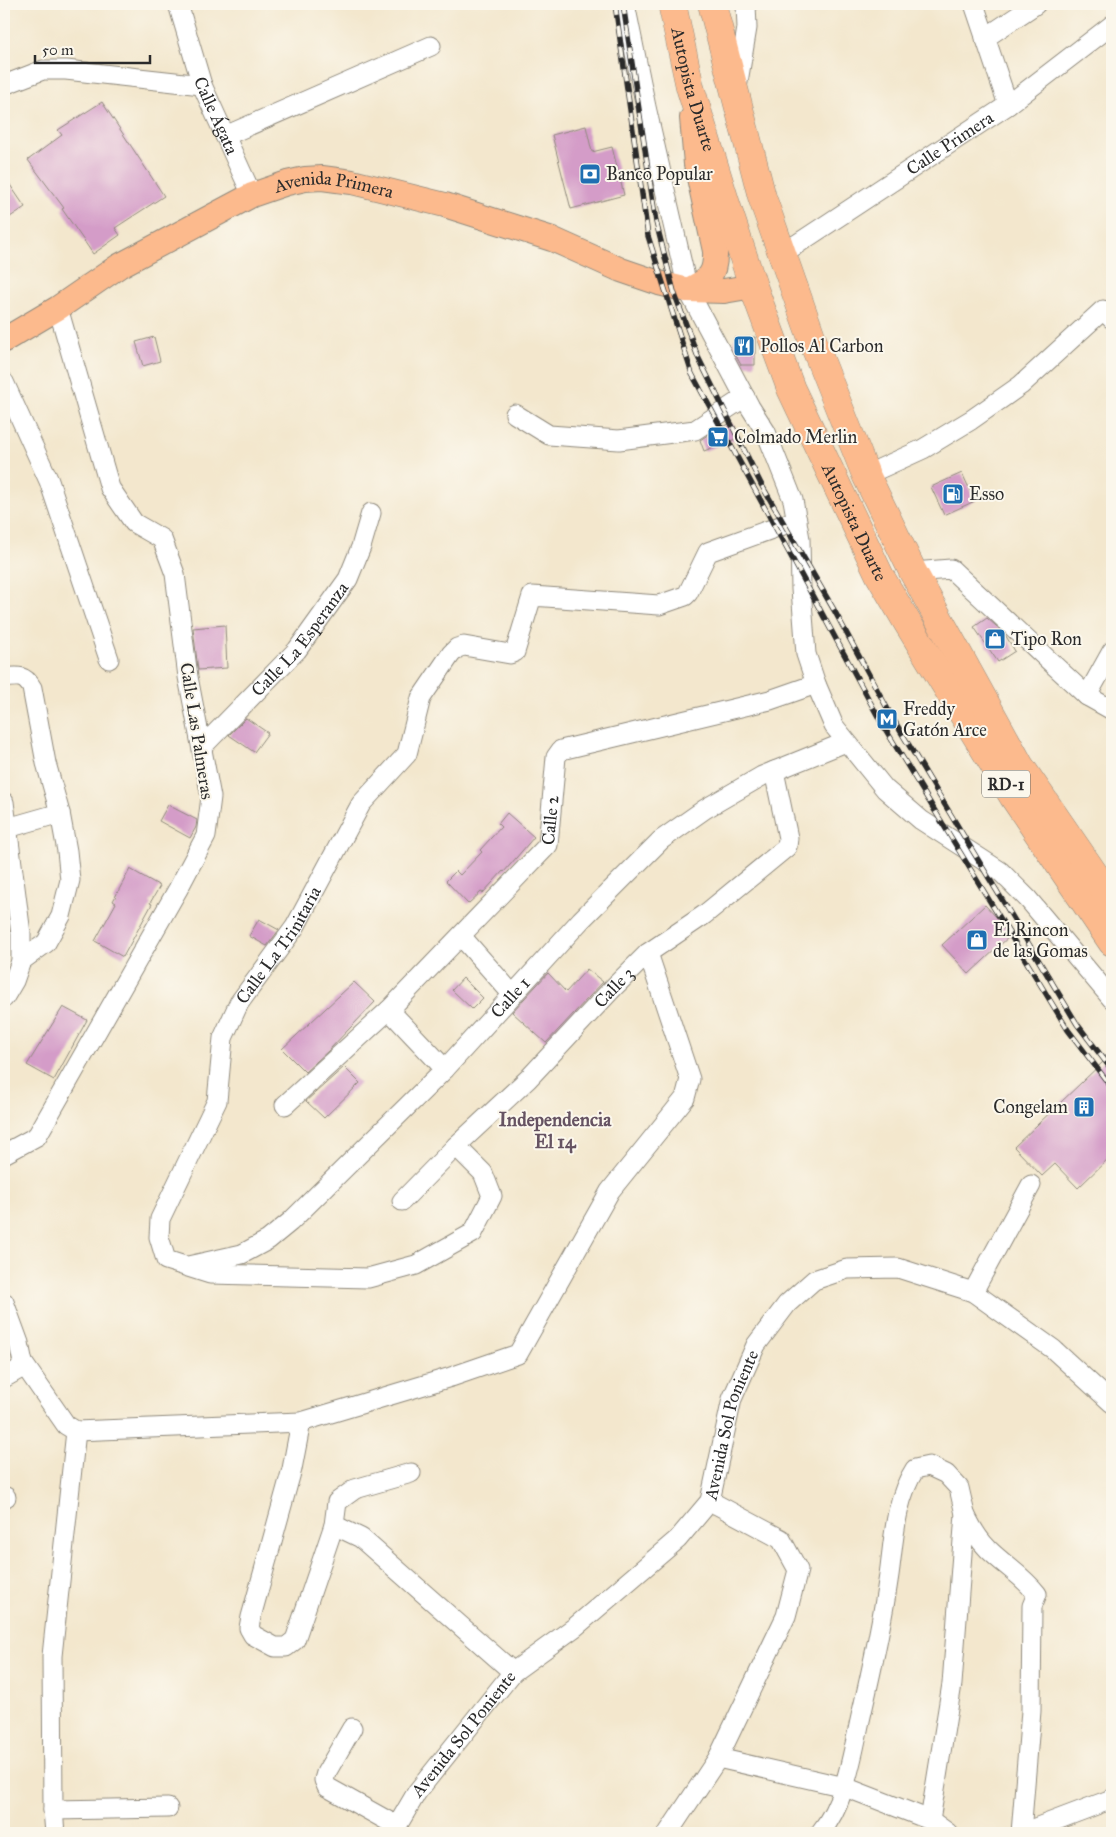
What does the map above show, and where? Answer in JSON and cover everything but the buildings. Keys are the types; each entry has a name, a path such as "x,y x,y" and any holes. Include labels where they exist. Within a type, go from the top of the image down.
{"highway":[{"name":"Autopista Duarte","path":"672,4 690,87 753,286 790,389 880,576 1013,796 1112,942"},
{"name":"Autopista Duarte","path":"712,4 754,171 815,347 866,475 913,572 1020,766 1112,900"}],"main road":[{"path":"688,290 706,281 716,264 715,251 696,164 690,87"},
{"name":"Avenida Primera","path":"4,340 58,308 120,266 252,195 305,179 322,178 352,182 445,205 552,239 621,270 688,290 724,290 753,286"}],"street":[{"name":"Calle Ágata","path":"178,4 202,85 252,195"},
{"path":"625,4 688,290 745,397 766,432 792,500 800,546 806,654 816,684 834,726 885,789 921,820 1000,871 1028,898 1112,999"},
{"path":"736,94 748,28 746,4"},
{"path":"974,4 1008,105"},
{"path":"985,38 1036,4"},
{"name":"Calle Primera","path":"782,254 1008,105 1112,25"},
{"path":"225,136 431,46"},
{"path":"4,85 43,70 66,70 202,85"},
{"name":"Calle Las Palmeras","path":"4,1154 37,1136 178,889 206,836 211,798 188,677 175,574 162,539 134,523 110,488 58,308"},
{"path":"866,475 923,449 971,420 1021,385 1109,310"},
{"path":"4,382 49,481 109,659"},
{"path":"515,414 549,434 619,440 695,430 745,397"},
{"name":"Calle La Esperanza","path":"202,747 297,650 348,579 361,547 371,513"},
{"name":"Calle La Trinitaria","path":"456,1146 483,1174 492,1196 473,1233 416,1265 368,1278 210,1274 166,1260 159,1236 160,1219 217,1101 223,1038 240,1004 294,927 360,804 407,754 421,698 451,654 457,648 464,646 510,654 515,652 532,596 659,605 685,596 708,552 797,520"},
{"path":"913,572 951,569 1087,696 1112,710"},
{"path":"1087,696 1112,651"},
{"path":"4,678 17,676 28,680 32,688 46,763 60,812 70,880 61,916 46,943 21,961"},
{"name":"Calle 2","path":"285,1105 389,1010 548,845 556,757 561,750 770,700 816,684"},
{"name":"Calle 1","path":"187,1266 242,1254 268,1240 290,1222 445,1069 581,920 661,840 705,809 774,771 846,742"},
{"name":"Calle 3","path":"402,1201 456,1146 528,1078 648,953 704,915 787,847 788,838 774,771"},
{"path":"4,802 10,899 21,934 21,961 14,981 4,998"},
{"path":"6,828 60,812"},
{"path":"461,936 513,995"},
{"path":"4,1302 24,1363 66,1425 76,1431 301,1422 451,1377 518,1354 610,1190 685,1098 690,1079 648,953"},
{"path":"389,1010 445,1069"},
{"path":"973,1292 1031,1185"},
{"name":"Avenida Sol Poniente","path":"395,1830 417,1792 513,1672 575,1627 678,1540 710,1501 732,1399 756,1345 787,1304 814,1280 847,1269 898,1268 973,1292 1053,1348 1112,1403"},
{"path":"4,1378 18,1370 24,1363"},
{"path":"301,1422 292,1469 249,1628 253,1636 275,1647 286,1647 295,1640 334,1525 337,1502 355,1490 411,1473"},
{"path":"55,1833 53,1810 52,1656 76,1431"},
{"path":"820,1833 826,1826 845,1787 881,1626 900,1505 907,1482 916,1469 929,1466 946,1474 959,1488 965,1514 975,1534 989,1550 1028,1583 1037,1594 1032,1606 1031,1711 1022,1833 1112,1799"},
{"path":"668,1833 718,1758 786,1616 798,1570 781,1539 710,1501"},
{"path":"930,1820 952,1684 965,1514"},
{"path":"334,1525 361,1538 513,1672"},
{"path":"352,1728 326,1773 324,1780 327,1787 395,1830"},
{"path":"718,1758 845,1787 930,1820 948,1833"},
{"path":"53,1810 168,1808"}],"railway":[{"path":"615,4 648,236 692,374 881,722 1068,1030 1112,1088"},
{"path":"623,4 656,222 674,292 698,357 761,484 834,610 892,717 1077,1024 1112,1070"}],"place":[{"name":"Banco Popular","path":"590,174"},
{"name":"Pollos Al Carbon","path":"744,346"},
{"name":"Colmado Merlin","path":"718,437"},
{"name":"Esso","path":"953,494"},
{"name":"Tipo Ron","path":"995,639"},
{"name":"Freddy Gatón Arce","path":"887,719"},
{"name":"El Rincon de las Gomas","path":"977,940"},
{"name":"Congelam","path":"1084,1107"}],"district":[{"name":"Independencia El 14","path":"555,1130"}]}
